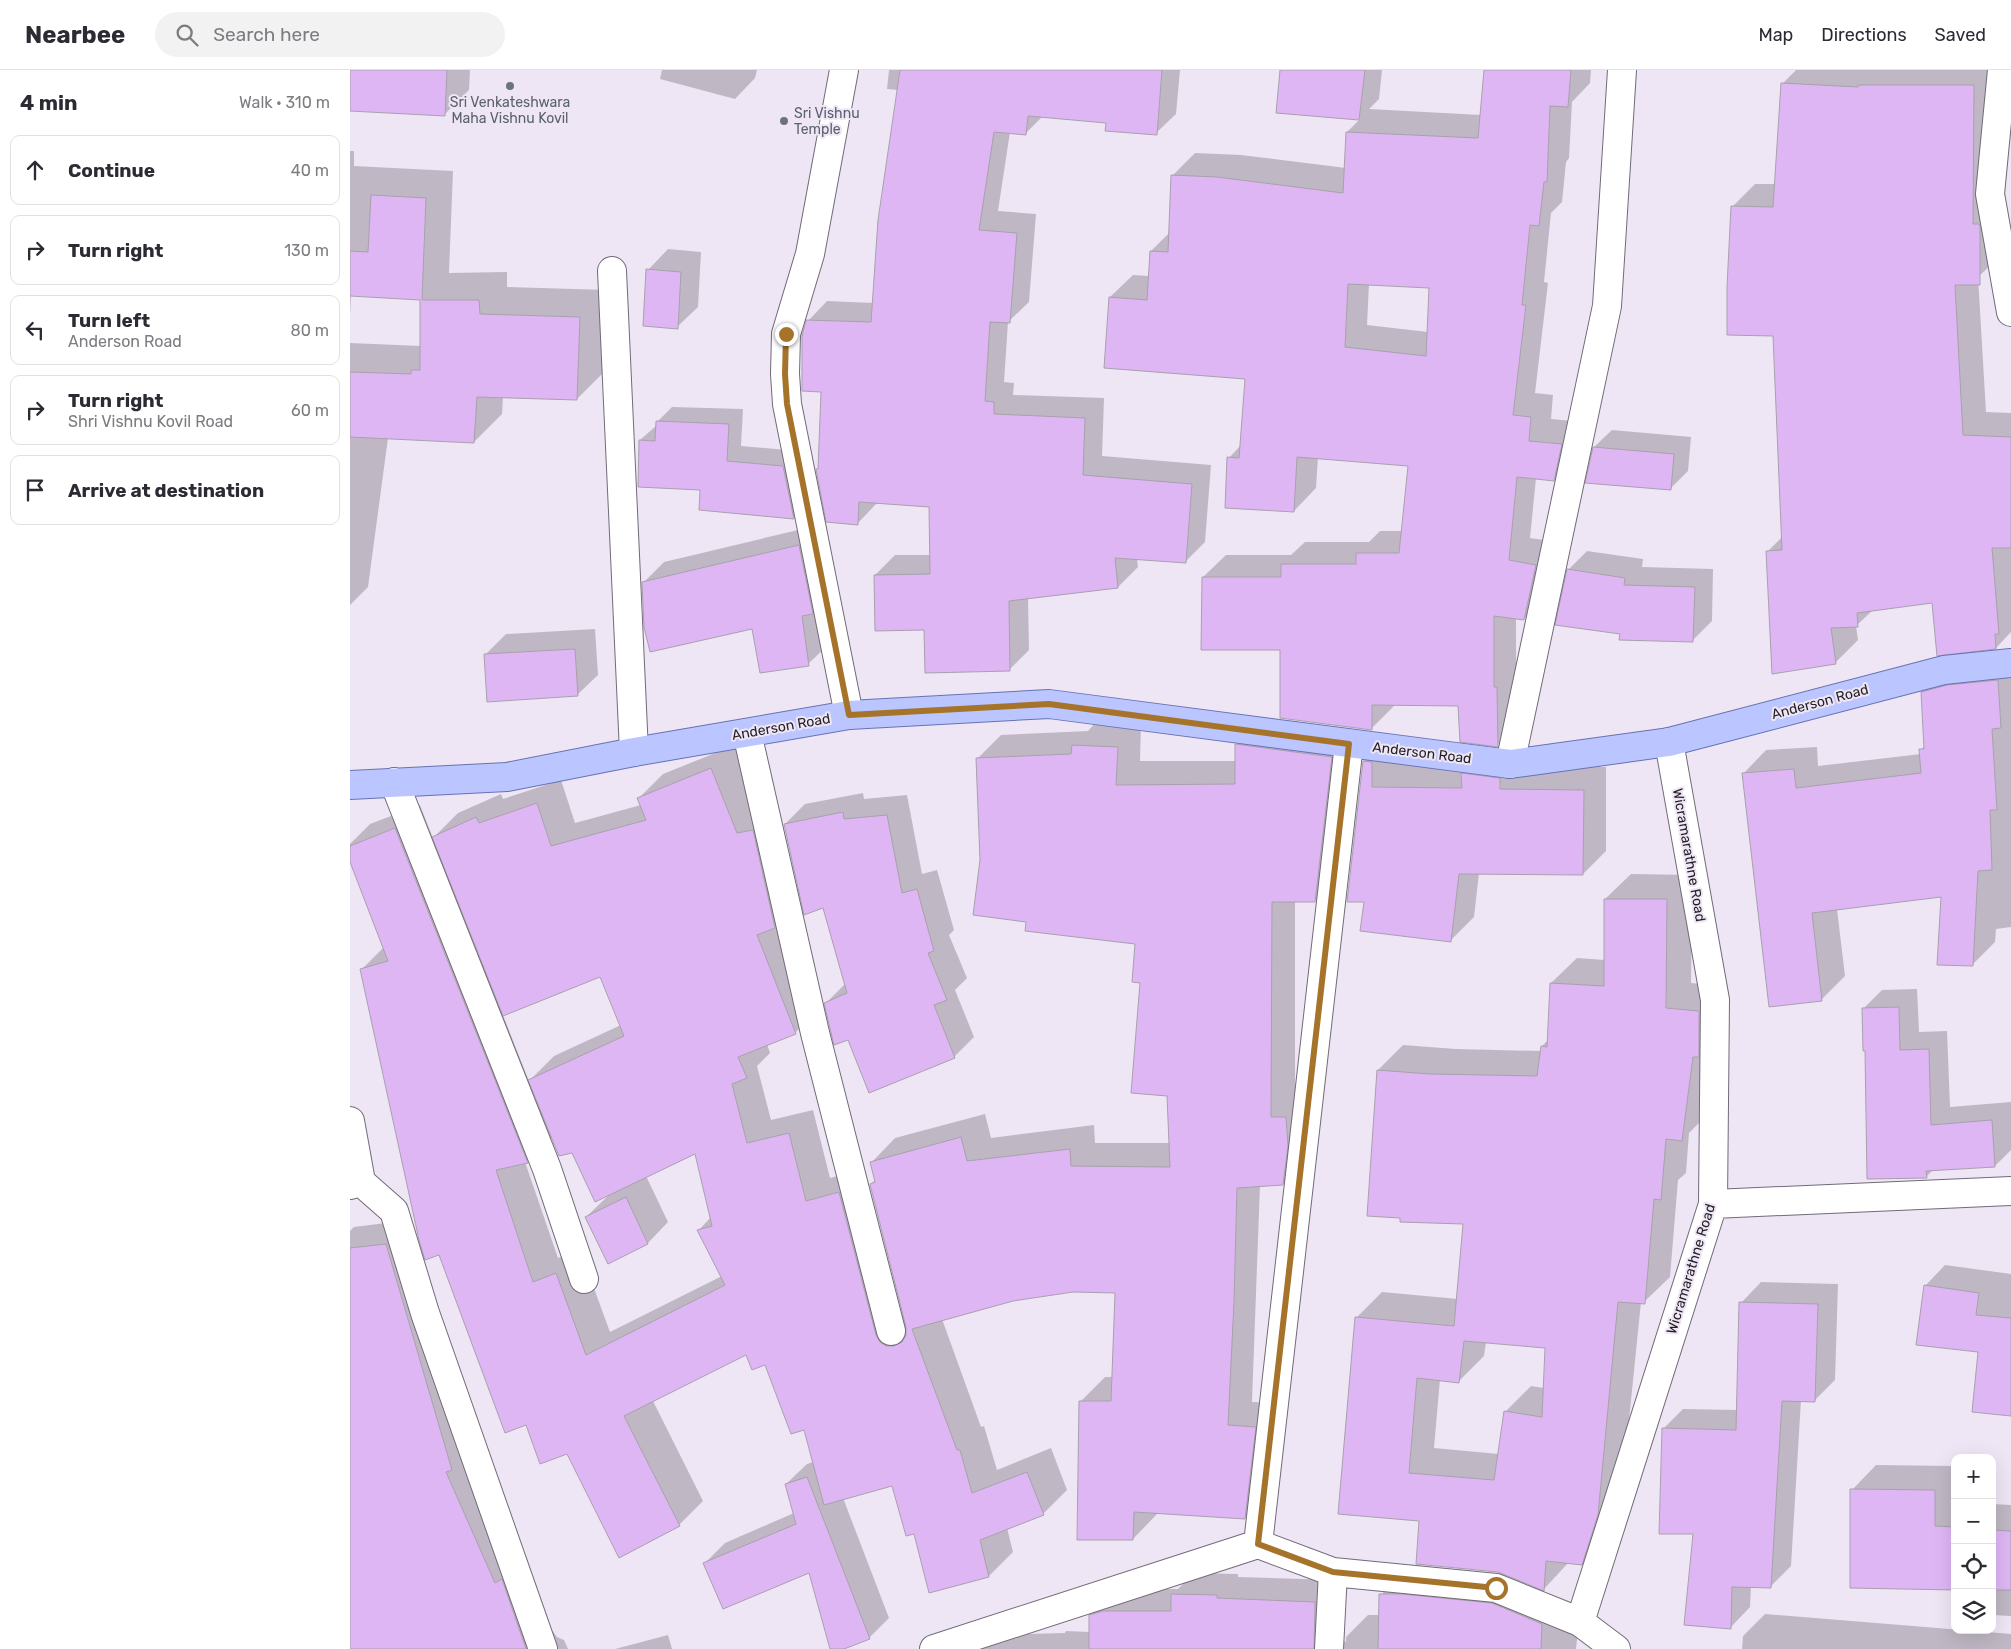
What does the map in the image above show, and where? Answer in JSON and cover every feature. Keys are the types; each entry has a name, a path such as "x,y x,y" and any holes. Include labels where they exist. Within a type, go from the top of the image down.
{"main road":[{"name":"Anderson Road","path":"350,785 507,777 634,752 849,715 1049,704 1510,764 1669,742 1944,670 2011,663"}],"street":[{"path":"844,70 810,254 786,334 785,374 787,404 849,715"},
{"path":"1510,764 1607,306 1622,70"},
{"path":"2002,70 1990,194 2011,312"},
{"path":"612,271 634,752"},
{"path":"747,733 814,1033 891,1332"},
{"name":"Wicramarathne Road","path":"1580,1622 1713,1204 1715,1000 1669,742"},
{"path":"1258,1544 1349,744"},
{"path":"394,782 547,1169 584,1279"},
{"path":"350,1121 355,1184 394,1211 425,1312 543,1649"},
{"path":"1713,1204 2011,1191"},
{"path":"934,1649 1258,1544 1333,1572 1496,1588 1580,1622 1616,1649"},
{"path":"1329,1649 1333,1572"}],"building":[{"path":"350,70 447,70 445,116 350,111"},
{"path":"900,70 1162,70 1157,135 1105,131 1106,123 1028,116 1026,135 994,132 979,230 1017,233 1010,323 990,322 985,401 994,402 994,414 1085,418 1083,475 1192,484 1186,563 1115,558 1118,588 1009,601 1010,671 925,673 924,630 875,631 874,575 930,574 929,507 859,502 858,525 826,522 816,469 818,469 821,392 802,391 802,336 806,320 871,322 878,220"},
{"path":"1280,70 1365,70 1359,120 1276,113"},
{"path":"1484,70 1571,70 1568,107 1550,106 1547,182 1544,182 1539,226 1530,225 1522,305 1526,305 1513,415 1531,417 1529,441 1562,444 1554,481 1517,477 1509,560 1536,565 1524,620 1494,616 1494,687 1497,687 1498,747 1460,742 1458,706 1372,705 1372,730 1280,718 1280,650 1201,650 1202,577 1281,577 1281,564 1356,564 1356,553 1399,553 1408,466 1297,457 1294,512 1225,508 1227,457 1239,458 1245,379 1104,368 1109,297 1147,300 1150,251 1168,252 1171,175 1217,177 1343,193 1346,132 1478,138","holes":["1348,284 1429,288 1426,356 1345,347"]},
{"path":"1781,83 1858,87 1858,85 1974,85 1973,224 1979,224 1980,227 1980,285 1955,285 1963,435 2011,437 2011,548 1992,548 1999,634 1995,634 1996,649 1937,656 1932,603 1857,613 1858,627 1831,628 1836,664 1772,674 1766,551 1782,550 1773,336 1727,335 1727,287 1731,206 1773,207"},
{"path":"371,195 426,198 422,300 479,300 480,314 580,317 577,400 477,397 474,443 350,437 350,372 411,374 411,370 420,370 420,300 350,296 350,251 368,252"},
{"path":"646,269 681,272 678,329 643,326"},
{"path":"656,421 729,424 727,461 783,466 794,519 699,510 700,490 638,487 639,440 655,441"},
{"path":"1593,447 1674,454 1671,490 1585,483"},
{"path":"799,545 813,614 802,616 809,666 760,673 752,629 650,652 644,627 642,582"},
{"path":"1567,569 1625,578 1624,585 1695,587 1693,642 1619,640 1620,634 1555,625"},
{"path":"575,649 578,696 487,702 484,654"},
{"path":"1998,680 2001,728 1992,729 1997,810 1990,810 1992,870 1978,871 1973,966 1937,965 1941,897 1812,913 1822,1001 1769,1007 1742,773 1794,769 1796,788 1921,773 1919,749 1924,749 1921,692 1947,685"},
{"path":"1235,744 1332,757 1315,902 1272,902 1271,1117 1286,1117 1288,1146 1283,1185 1237,1188 1228,1425 1256,1427 1245,1519 1134,1512 1133,1540 1077,1540 1079,1401 1111,1401 1115,1293 1073,1292 1013,1301 912,1329 957,1450 960,1450 972,1493 1027,1472 1044,1515 980,1540 989,1577 929,1593 914,1534 906,1536 892,1486 824,1505 804,1430 791,1434 765,1365 752,1370 746,1355 624,1416 680,1526 619,1558 567,1454 540,1464 526,1425 505,1433 439,1255 425,1260 360,969 388,961 350,862 350,846 395,828 528,1163 496,1170 533,1282 556,1273 586,1355 725,1285 697,1230 712,1226 695,1154 595,1202 572,1153 559,1156 528,1080 624,1036 600,977 503,1016 432,837 476,817 479,823 537,803 551,846 646,820 637,798 711,768 737,833 753,830 775,928 757,935 796,1034 738,1057 747,1078 732,1084 747,1143 789,1133 806,1201 839,1192 876,1335 880,1342 886,1346 894,1346 902,1342 906,1335 906,1327 870,1184 875,1182 870,1162 961,1137 967,1161 1070,1149 1071,1166 1170,1167 1167,1096 1131,1093 1140,983 1132,982 1135,944 1025,931 1026,922 973,915 980,860 976,758 1071,754 1072,745 1118,747 1116,785 1235,784"},
{"path":"1363,761 1372,762 1372,787 1462,788 1461,773 1500,778 1500,789 1584,790 1583,875 1459,874 1451,942 1360,931 1364,902 1347,902"},
{"path":"843,812 844,819 887,815 902,893 917,889 934,951 928,953 947,1000 934,1005 955,1058 869,1093 848,1040 834,1045 824,1003 847,993 823,908 804,915 784,824"},
{"path":"1604,899 1667,899 1666,1008 1699,1011 1699,1057 1693,1057 1682,1141 1666,1139 1661,1200 1654,1199 1645,1304 1618,1302 1598,1515 1582,1565 1546,1561 1544,1591 1498,1572 1416,1564 1419,1521 1338,1514 1355,1317 1454,1326 1463,1224 1400,1222 1400,1218 1367,1216 1377,1070 1430,1074 1537,1076 1541,1046 1547,1047 1550,983 1604,986","holes":["1464,1341 1545,1348 1542,1417 1504,1411 1494,1480 1409,1473 1417,1378 1459,1383"]},
{"path":"1899,1007 1900,1050 1929,1049 1931,1125 1992,1120 1995,1167 1926,1171 1927,1178 1867,1179 1865,1051 1863,1051 1862,1008"},
{"path":"626,1197 648,1244 608,1264 585,1217"},
{"path":"386,1244 452,1470 446,1472 495,1583 502,1579 526,1649 350,1649 350,1248"},
{"path":"1924,1285 1979,1293 1976,1315 2011,1318 2011,1416 1972,1412 1978,1352 1916,1345"},
{"path":"1739,1302 1818,1304 1815,1402 1782,1401 1771,1588 1732,1587 1731,1629 1684,1625 1693,1534 1659,1534 1662,1428 1736,1430"},
{"path":"807,1477 870,1639 844,1649 830,1649 809,1573 723,1609 703,1563 796,1524 785,1484"},
{"path":"1850,1489 1935,1490 1935,1526 1951,1527 1951,1590 1850,1588"},
{"path":"1996,1530 2011,1531 2011,1590 1996,1590"},
{"path":"1171,1594 1217,1595 1217,1598 1315,1602 1314,1649 1089,1649 1089,1615 1103,1611 1171,1611"},
{"path":"1379,1594 1402,1594 1492,1603 1542,1624 1541,1649 1378,1649"}],"place":[{"name":"Sri Venkateshwara Maha Vishnu Kovil","path":"510,86"},
{"name":"Sri Vishnu Temple","path":"784,121"}],"route":[{"path":"786,334 785,374 787,404 849,715 1049,704 1349,744 1258,1544 1333,1572 1496,1588"}]}
